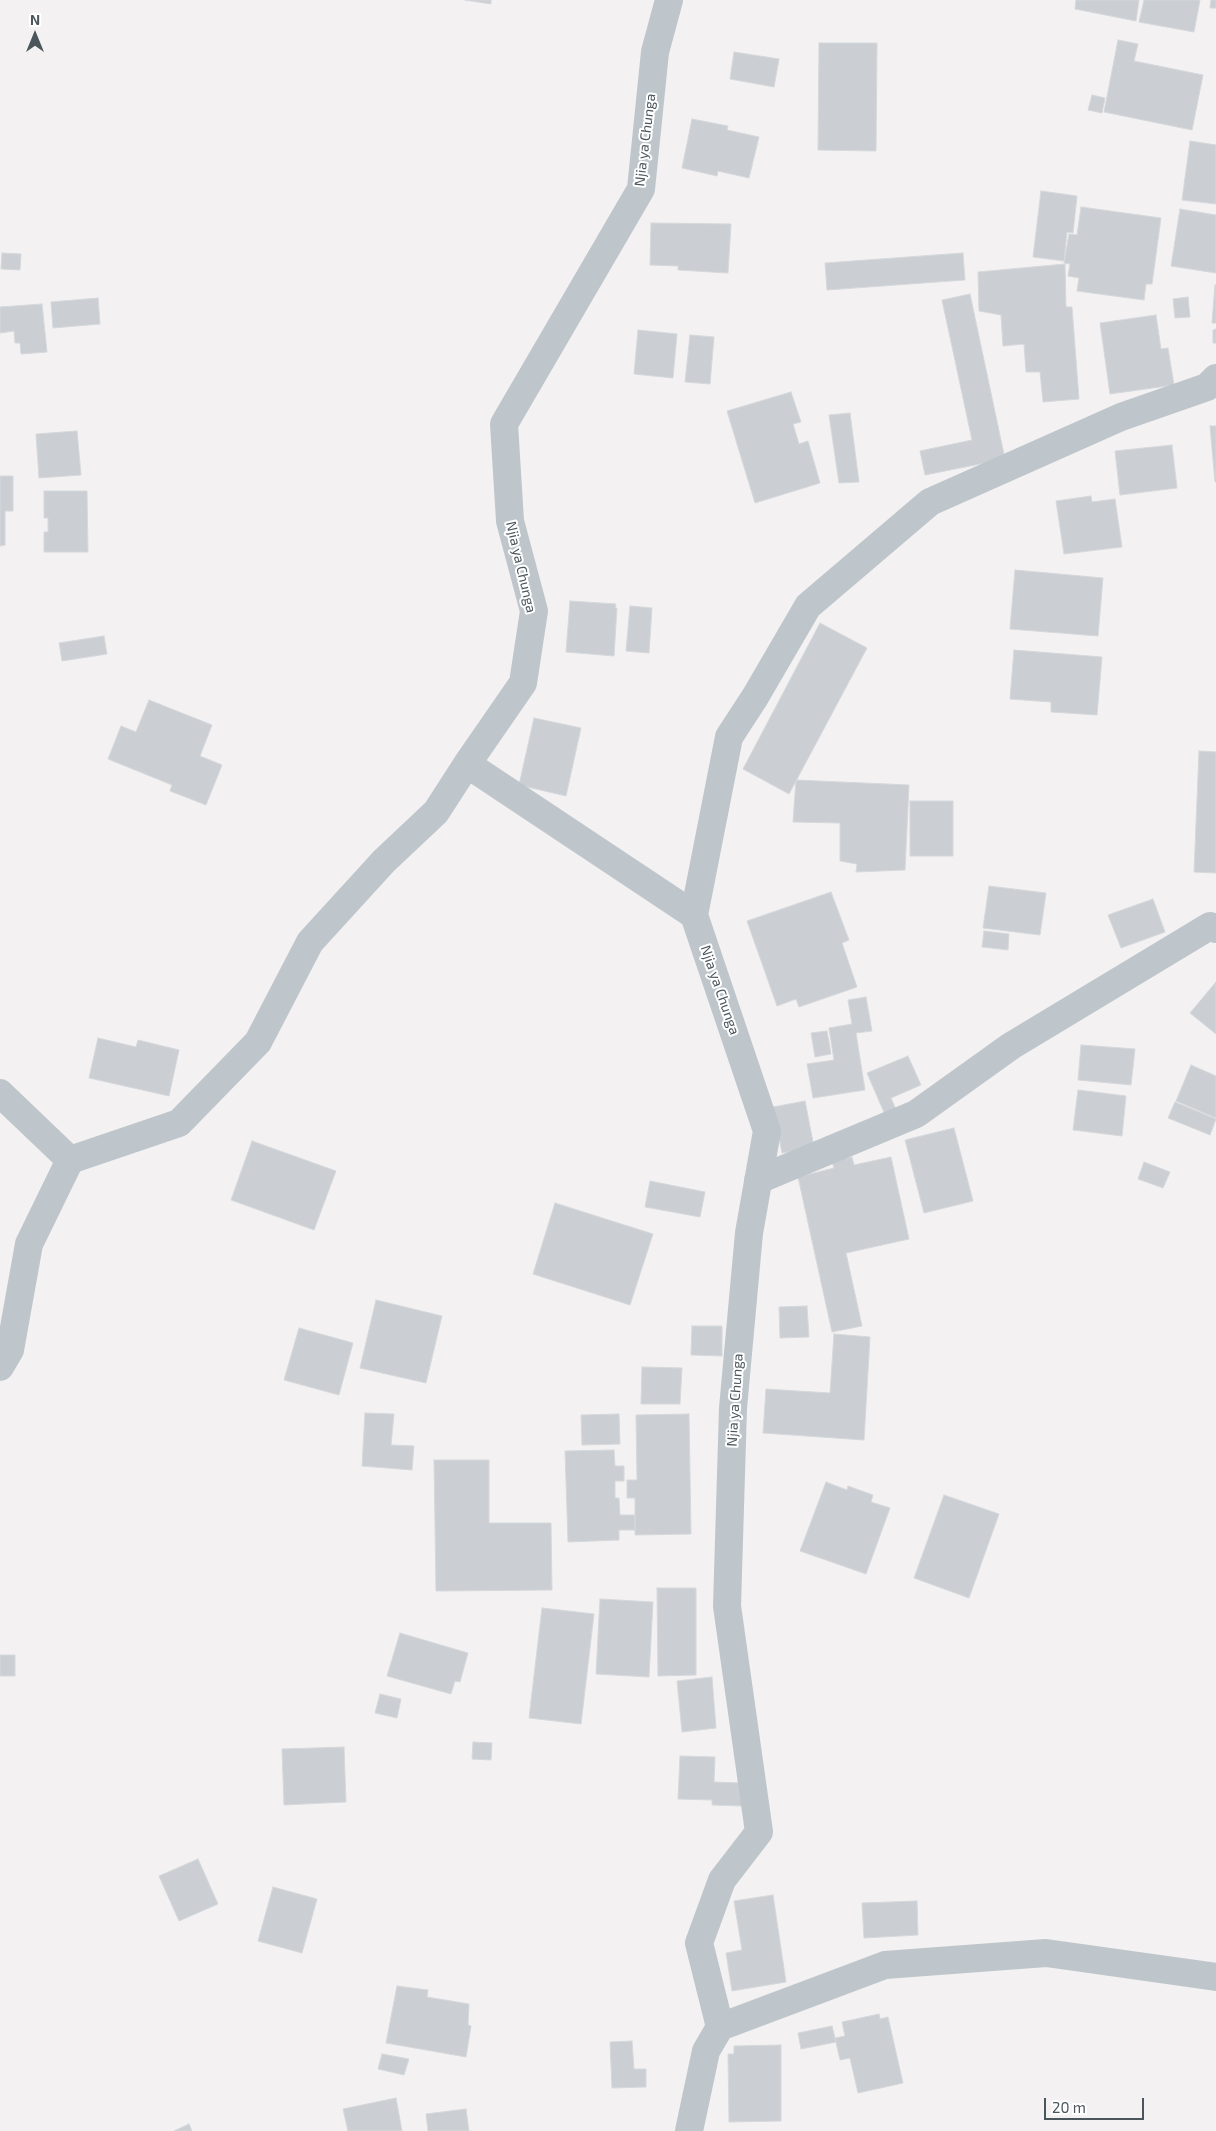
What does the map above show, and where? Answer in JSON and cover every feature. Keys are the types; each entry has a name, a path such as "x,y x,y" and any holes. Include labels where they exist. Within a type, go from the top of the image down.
{"street":[{"name":"Njia ya Chunga","path":"70,1160 179,1123 258,1042 310,942 384,861 436,812 523,683 534,611 510,521 504,424 641,189 655,52 669,0"},
{"path":"467,764 694,915 729,737 756,697 808,606 930,502 1121,417 1206,387 1216,378"},
{"name":"Njia ya Chunga","path":"694,915 767,1131 749,1233 733,1408 727,1606 759,1832 722,1880 699,1942 720,2027"},
{"path":"758,1180 916,1114 1012,1046 1210,926 1216,930"},
{"path":"0,1093 70,1160 30,1244 10,1350 0,1367"},
{"path":"690,2131 706,2051 720,2027 885,1965 1046,1952 1216,1977"}],"building":[{"path":"465,0 491,0 491,4"},
{"path":"1076,0 1139,0 1136,21 1075,9"},
{"path":"1144,0 1200,0 1194,32 1139,22"},
{"path":"1211,0 1216,0 1216,8 1210,8"},
{"path":"1118,40 1138,44 1134,61 1203,75 1192,130 1104,112"},
{"path":"819,43 877,43 876,151 818,150"},
{"path":"734,52 779,59 774,87 730,79"},
{"path":"1092,95 1105,98 1102,113 1088,110"},
{"path":"692,119 728,126 727,130 759,137 749,178 718,171 717,176 682,168"},
{"path":"1190,141 1216,145 1216,204 1182,200"},
{"path":"1041,191 1077,196 1073,233 1067,232 1064,261 1033,257"},
{"path":"1081,207 1161,218 1152,284 1146,284 1144,300 1077,291 1079,278 1068,276 1070,264 1064,263 1069,234 1077,235"},
{"path":"1180,209 1216,215 1216,273 1171,266"},
{"path":"651,223 731,224 728,273 678,270 678,266 650,265"},
{"path":"2,253 21,254 20,270 1,269"},
{"path":"963,253 965,280 827,290 825,263"},
{"path":"1065,264 1066,307 1072,307 1079,399 1043,402 1040,372 1026,372 1024,344 1003,346 1001,315 979,311 978,272"},
{"path":"1215,285 1216,323 1212,323"},
{"path":"970,294 1005,459 925,475 920,451 972,440 942,300"},
{"path":"1188,297 1190,317 1175,318 1173,299"},
{"path":"98,298 100,324 53,328 51,302"},
{"path":"42,304 47,352 21,354 20,343 15,343 14,331 0,333 0,307"},
{"path":"1156,315 1161,349 1168,348 1174,385 1110,394 1100,323"},
{"path":"1216,329 1216,343 1213,343 1213,330"},
{"path":"638,330 677,334 673,378 634,374"},
{"path":"690,335 714,337 710,384 685,382"},
{"path":"791,392 801,422 793,424 799,444 808,441 820,483 755,503 727,411"},
{"path":"850,413 859,482 839,483 829,415"},
{"path":"1210,426 1216,426 1216,482 1215,482"},
{"path":"77,431 81,475 39,478 36,434"},
{"path":"1172,445 1177,488 1120,495 1115,451"},
{"path":"0,476 13,476 13,511 5,511 5,545 0,546"},
{"path":"44,491 87,491 88,552 44,552 44,532 48,532 48,518 44,518"},
{"path":"1091,496 1092,502 1115,499 1122,547 1064,554 1056,501"},
{"path":"1015,570 1103,578 1098,636 1010,629"},
{"path":"570,601 616,604 614,656 566,652"},
{"path":"630,606 652,608 649,653 626,651"},
{"path":"820,623 867,648 789,794 743,769"},
{"path":"104,636 107,654 62,661 59,643"},
{"path":"1014,650 1102,657 1097,715 1051,712 1051,702 1010,699"},
{"path":"149,700 212,725 200,756 222,765 206,805 170,791 172,785 108,759 121,726 136,732"},
{"path":"534,718 581,728 566,796 519,785"},
{"path":"1199,751 1216,752 1216,873 1194,872"},
{"path":"796,780 909,785 905,870 856,872 857,864 840,861 840,823 793,822"},
{"path":"910,801 953,801 953,856 910,856"},
{"path":"989,886 1046,893 1040,935 983,928"},
{"path":"831,892 849,940 842,943 857,987 799,1007 796,999 777,1006 747,921"},
{"path":"1153,899 1165,932 1121,948 1108,915"},
{"path":"984,931 1009,934 1008,950 982,947"},
{"path":"1216,982 1216,1034 1190,1013"},
{"path":"866,997 872,1031 856,1033 865,1090 813,1098 807,1064 834,1060 829,1028 852,1024 848,1000"},
{"path":"827,1031 831,1054 815,1057 811,1033"},
{"path":"98,1038 136,1047 138,1040 179,1050 169,1096 89,1078"},
{"path":"1081,1045 1135,1049 1131,1085 1078,1080"},
{"path":"908,1056 921,1085 891,1098 897,1112 886,1117 867,1073"},
{"path":"1191,1065 1216,1076 1216,1118 1176,1101"},
{"path":"1078,1090 1126,1096 1122,1136 1073,1130"},
{"path":"805,1101 814,1147 782,1153 773,1107"},
{"path":"1175,1102 1216,1119 1210,1135 1168,1118"},
{"path":"954,1128 973,1201 924,1213 905,1140"},
{"path":"252,1141 336,1171 314,1230 231,1200"},
{"path":"852,1157 854,1165 891,1157 909,1239 846,1253 862,1326 832,1332 798,1177 834,1168 832,1161"},
{"path":"1144,1162 1170,1172 1163,1188 1138,1179"},
{"path":"650,1181 705,1192 700,1217 645,1207"},
{"path":"555,1203 653,1234 630,1305 533,1274"},
{"path":"376,1300 442,1316 426,1383 360,1368"},
{"path":"807,1306 809,1337 780,1338 779,1307"},
{"path":"692,1326 722,1326 722,1356 691,1355"},
{"path":"299,1328 353,1343 339,1395 284,1380"},
{"path":"834,1334 870,1337 864,1440 763,1433 766,1389 830,1393"},
{"path":"642,1367 682,1368 680,1404 641,1404"},
{"path":"365,1413 394,1414 391,1445 414,1446 412,1470 362,1466"},
{"path":"619,1414 620,1444 582,1445 581,1415"},
{"path":"689,1414 691,1534 635,1535 635,1498 627,1498 627,1480 637,1480 636,1415"},
{"path":"614,1450 615,1466 624,1466 624,1481 615,1481 615,1498 619,1498 620,1515 635,1515 635,1530 619,1530 619,1540 568,1542 565,1451"},
{"path":"434,1460 489,1460 489,1523 551,1523 552,1590 436,1591"},
{"path":"826,1482 847,1490 848,1486 873,1495 871,1502 890,1508 866,1574 800,1551"},
{"path":"944,1495 999,1514 969,1598 914,1578"},
{"path":"657,1588 696,1588 696,1675 658,1676"},
{"path":"600,1599 653,1602 649,1677 596,1674"},
{"path":"542,1608 594,1614 581,1724 529,1718"},
{"path":"400,1633 468,1653 460,1682 455,1681 451,1694 387,1676"},
{"path":"0,1655 15,1655 15,1676 0,1676"},
{"path":"712,1677 716,1728 682,1732 677,1681"},
{"path":"380,1694 401,1699 397,1718 375,1713"},
{"path":"473,1742 492,1743 491,1760 472,1759"},
{"path":"344,1747 346,1802 284,1805 282,1749"},
{"path":"680,1756 715,1757 714,1782 742,1783 742,1806 712,1805 712,1800 678,1799"},
{"path":"198,1859 218,1904 179,1921 159,1876"},
{"path":"273,1887 317,1899 302,1953 258,1941"},
{"path":"773,1895 786,1982 732,1991 726,1953 742,1950 734,1901"},
{"path":"917,1901 918,1935 864,1938 862,1903"},
{"path":"397,1986 428,1990 427,1997 469,2004 468,2025 471,2026 466,2057 386,2043"},
{"path":"879,2014 880,2019 888,2017 903,2083 858,2093 850,2058 840,2060 835,2038 845,2036 842,2022"},
{"path":"832,2026 836,2042 801,2049 798,2033"},
{"path":"632,2041 634,2069 646,2069 646,2087 612,2088 610,2042"},
{"path":"781,2045 781,2121 729,2122 728,2054 734,2054 734,2046"},
{"path":"382,2054 409,2059 404,2075 378,2069"},
{"path":"396,2098 402,2131 348,2131 343,2109"},
{"path":"466,2109 469,2131 428,2131 426,2114"},
{"path":"189,2124 192,2131 174,2131"}]}
